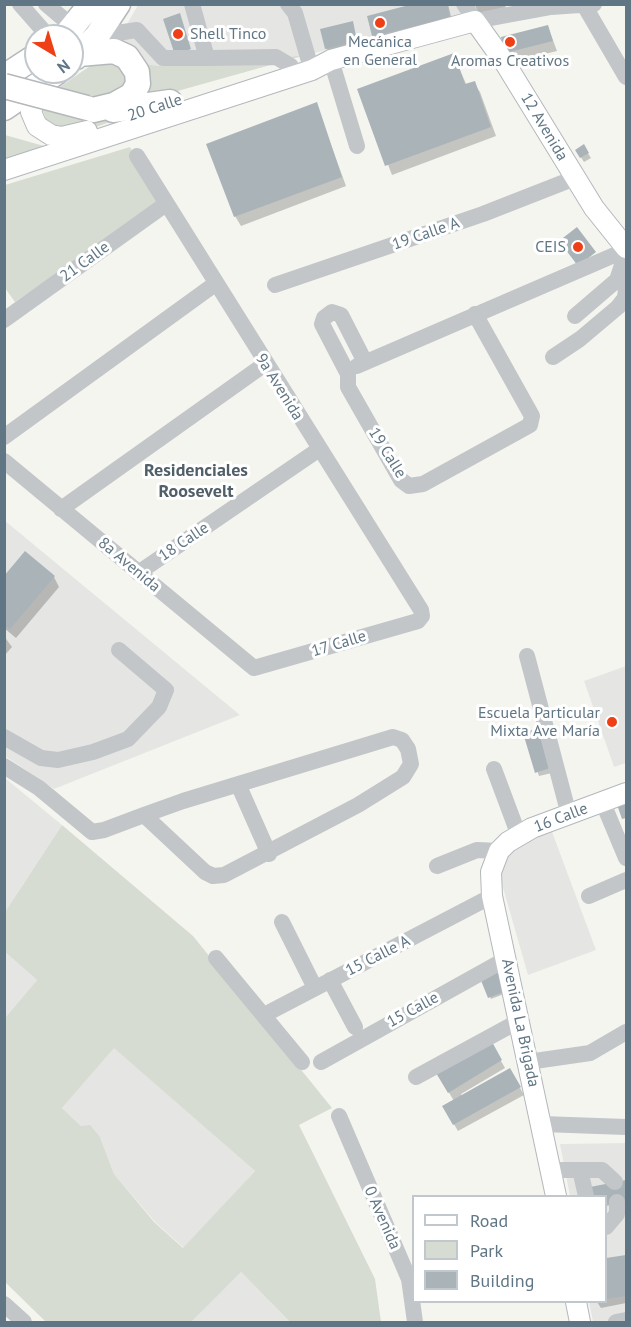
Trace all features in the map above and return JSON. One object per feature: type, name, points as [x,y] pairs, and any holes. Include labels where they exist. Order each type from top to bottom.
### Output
[{"type":"highway","points":[[82,24],[91,4]]},
{"type":"highway","points":[[84,40],[98,36],[118,4]]},
{"type":"highway","points":[[84,46],[114,51],[127,57],[137,72],[136,90],[127,99],[90,109]]},
{"type":"highway","points":[[4,62],[24,58]]},
{"type":"highway","points":[[4,77],[24,64]]},
{"type":"highway","points":[[4,108],[40,84]]},
{"type":"highway","points":[[4,86],[90,109],[129,109],[170,102]]},
{"type":"main road","name":"20 Calle","points":[[49,84],[31,112],[37,126],[51,135],[73,136],[170,102],[300,63],[331,60],[476,21]]},
{"type":"main road","name":"12 Avenida","points":[[476,21],[505,63],[594,207],[627,250]]},
{"type":"main road","name":"20 Calle","points":[[4,170],[312,70],[331,60]]},
{"type":"main road","name":"16 Calle","points":[[499,851],[519,836],[627,794]]},
{"type":"main road","name":"Avenida La Brigada","points":[[499,851],[491,872],[492,896],[556,1195]]},
{"type":"main road","points":[[576,1303],[580,1323]]},
{"type":"street","points":[[20,4],[38,24]]},
{"type":"street","points":[[46,4],[59,24]]},
{"type":"street","points":[[192,4],[207,58]]},
{"type":"street","points":[[98,36],[137,30],[164,58],[276,57],[300,63],[295,14],[288,4]]},
{"type":"street","name":"12 Avenida","points":[[464,4],[476,21]]},
{"type":"street","name":"20 Calle","points":[[476,21],[551,6],[594,4]]},
{"type":"street","points":[[584,5],[627,77]]},
{"type":"street","points":[[331,60],[357,146]]},
{"type":"street","name":"9a Avenida","points":[[137,156],[318,450],[421,610],[422,616]]},
{"type":"street","name":"19 Calle A","points":[[275,285],[483,214],[575,178]]},
{"type":"street","name":"21 Calle","points":[[4,320],[166,204]]},
{"type":"street","points":[[365,362],[341,315],[332,312],[324,318],[322,324],[348,374],[365,362],[627,250]]},
{"type":"street","points":[[575,316],[616,280],[627,250]]},
{"type":"street","points":[[4,437],[215,284]]},
{"type":"street","points":[[553,357],[580,339],[618,307],[625,297],[627,288]]},
{"type":"street","name":"19 Calle","points":[[348,374],[348,387],[401,480],[409,486],[423,484],[530,425],[532,416],[475,314]]},
{"type":"street","points":[[61,509],[265,364]]},
{"type":"street","name":"18 Calle","points":[[138,573],[318,450]]},
{"type":"street","name":"8a Avenida","points":[[4,461],[254,668]]},
{"type":"street","name":"17 Calle","points":[[254,668],[418,621],[422,616]]},
{"type":"street","points":[[4,737],[41,758],[58,760],[93,752],[128,739],[159,707],[166,690],[119,650]]},
{"type":"street","points":[[527,656],[569,815]]},
{"type":"street","points":[[4,766],[39,789],[93,832],[144,815],[238,784],[393,737],[402,740],[408,749],[411,764],[404,777],[268,854],[224,875],[213,876],[205,872],[144,815]]},
{"type":"street","points":[[494,769],[519,836]]},
{"type":"street","points":[[238,784],[268,854]]},
{"type":"street","points":[[603,802],[627,858]]},
{"type":"street","points":[[437,866],[477,850],[499,851]]},
{"type":"street","points":[[589,896],[627,880]]},
{"type":"street","name":"15 Calle A","points":[[264,1015],[492,896]]},
{"type":"street","points":[[282,922],[355,1028]]},
{"type":"street","points":[[216,957],[302,1062]]},
{"type":"street","name":"15 Calle","points":[[321,1062],[506,959]]},
{"type":"street","points":[[416,1077],[519,1021]]},
{"type":"street","points":[[528,1062],[590,1053],[627,1032]]},
{"type":"street","name":"0 Avenida","points":[[339,1116],[409,1279],[412,1301]]},
{"type":"street","points":[[542,1124],[627,1127]]},
{"type":"street","points":[[551,1170],[602,1170],[615,1182]]},
{"type":"street","points":[[580,1170],[586,1195]]},
{"type":"street","points":[[607,1226],[616,1214],[617,1202]]},
{"type":"street","name":"0 Avenida","points":[[412,1303],[415,1323]]},
{"type":"street","points":[[4,1304],[24,1323]]},
{"type":"street","points":[[616,1323],[627,1320]]},
{"type":"shaded area","points":[[138,5],[512,5],[306,55],[228,63],[160,66],[100,59],[126,26]]},
{"type":"shaded area","points":[[4,520],[240,715],[54,789],[5,756]]},
{"type":"shaded area","name":"Escuela Particular Mixta Ave María","points":[[626,666],[626,763],[614,767],[584,681]]},
{"type":"shaded area","points":[[5,778],[62,825],[5,912]]},
{"type":"shaded area","points":[[551,829],[596,950],[528,975],[498,870],[510,845]]},
{"type":"shaded area","points":[[5,952],[37,980],[5,1018]]},
{"type":"shaded area","points":[[114,1047],[255,1171],[184,1248],[155,1222],[114,1174],[100,1137],[81,1126],[62,1108]]},
{"type":"shaded area","points":[[626,1143],[626,1322],[593,1322],[589,1303],[607,1303],[607,1195],[570,1195],[560,1144]]},
{"type":"shaded area","points":[[241,1272],[290,1322],[191,1322],[212,1300]]},
{"type":"green space","points":[[306,55],[167,94],[92,100],[57,89],[64,84],[84,84],[84,70],[100,59],[160,66],[228,63]]},
{"type":"green space","points":[[45,102],[130,115],[93,128],[58,127],[46,119],[43,111]]},
{"type":"green space","points":[[5,135],[44,146],[5,159]]},
{"type":"green space","points":[[130,147],[158,204],[15,302],[5,288],[5,185]]},
{"type":"green space","points":[[62,825],[193,936],[332,1108],[299,1125],[375,1279],[381,1322],[290,1322],[241,1272],[191,1322],[46,1322],[5,1282],[5,1018],[37,980],[5,952],[5,912]],"holes":[[[114,1048],[255,1171],[183,1248],[154,1222],[114,1174],[100,1137],[90,1125],[81,1126],[62,1108]]]},
{"type":"building","points":[[413,4],[447,4],[450,18],[372,36],[367,16]]},
{"type":"building","name":"Shell Tinco","points":[[180,13],[191,49],[175,55],[163,19]]},
{"type":"building","points":[[353,21],[357,41],[325,49],[320,29]]},
{"type":"building","points":[[548,25],[553,41],[505,53],[501,37]]},
{"type":"building","points":[[454,53],[465,84],[475,81],[491,127],[385,166],[357,89]]},
{"type":"building","points":[[317,102],[342,177],[234,217],[206,144]]},
{"type":"building","points":[[584,144],[589,153],[580,158],[575,150]]},
{"type":"building","name":"CEIS","points":[[577,227],[596,252],[578,266],[559,241]]},
{"type":"building","points":[[25,551],[55,576],[10,629],[4,625],[4,576]]},
{"type":"building","points":[[538,728],[550,768],[535,773],[523,733]]},
{"type":"building","points":[[626,794],[626,818],[622,819],[615,799]]},
{"type":"building","points":[[497,971],[504,992],[488,998],[480,978]]},
{"type":"building","points":[[491,1040],[502,1060],[448,1093],[436,1073]]},
{"type":"building","points":[[510,1068],[521,1087],[453,1125],[442,1106]]},
{"type":"building","points":[[626,1180],[626,1200],[607,1204],[607,1195],[592,1195],[590,1187]]},
{"type":"building","points":[[626,1255],[626,1296],[607,1299],[607,1258]]},
{"type":"place","name":"Mecánica en General","points":[[380,23]]},
{"type":"place","name":"Shell Tinco","points":[[178,34]]},
{"type":"place","name":"Aromas Creativos","points":[[510,42]]},
{"type":"place","name":"CEIS","points":[[578,247]]},
{"type":"place","name":"Escuela Particular Mixta Ave María","points":[[612,722]]},
{"type":"district","name":"Residenciales Roosevelt","points":[[196,481]]}]
